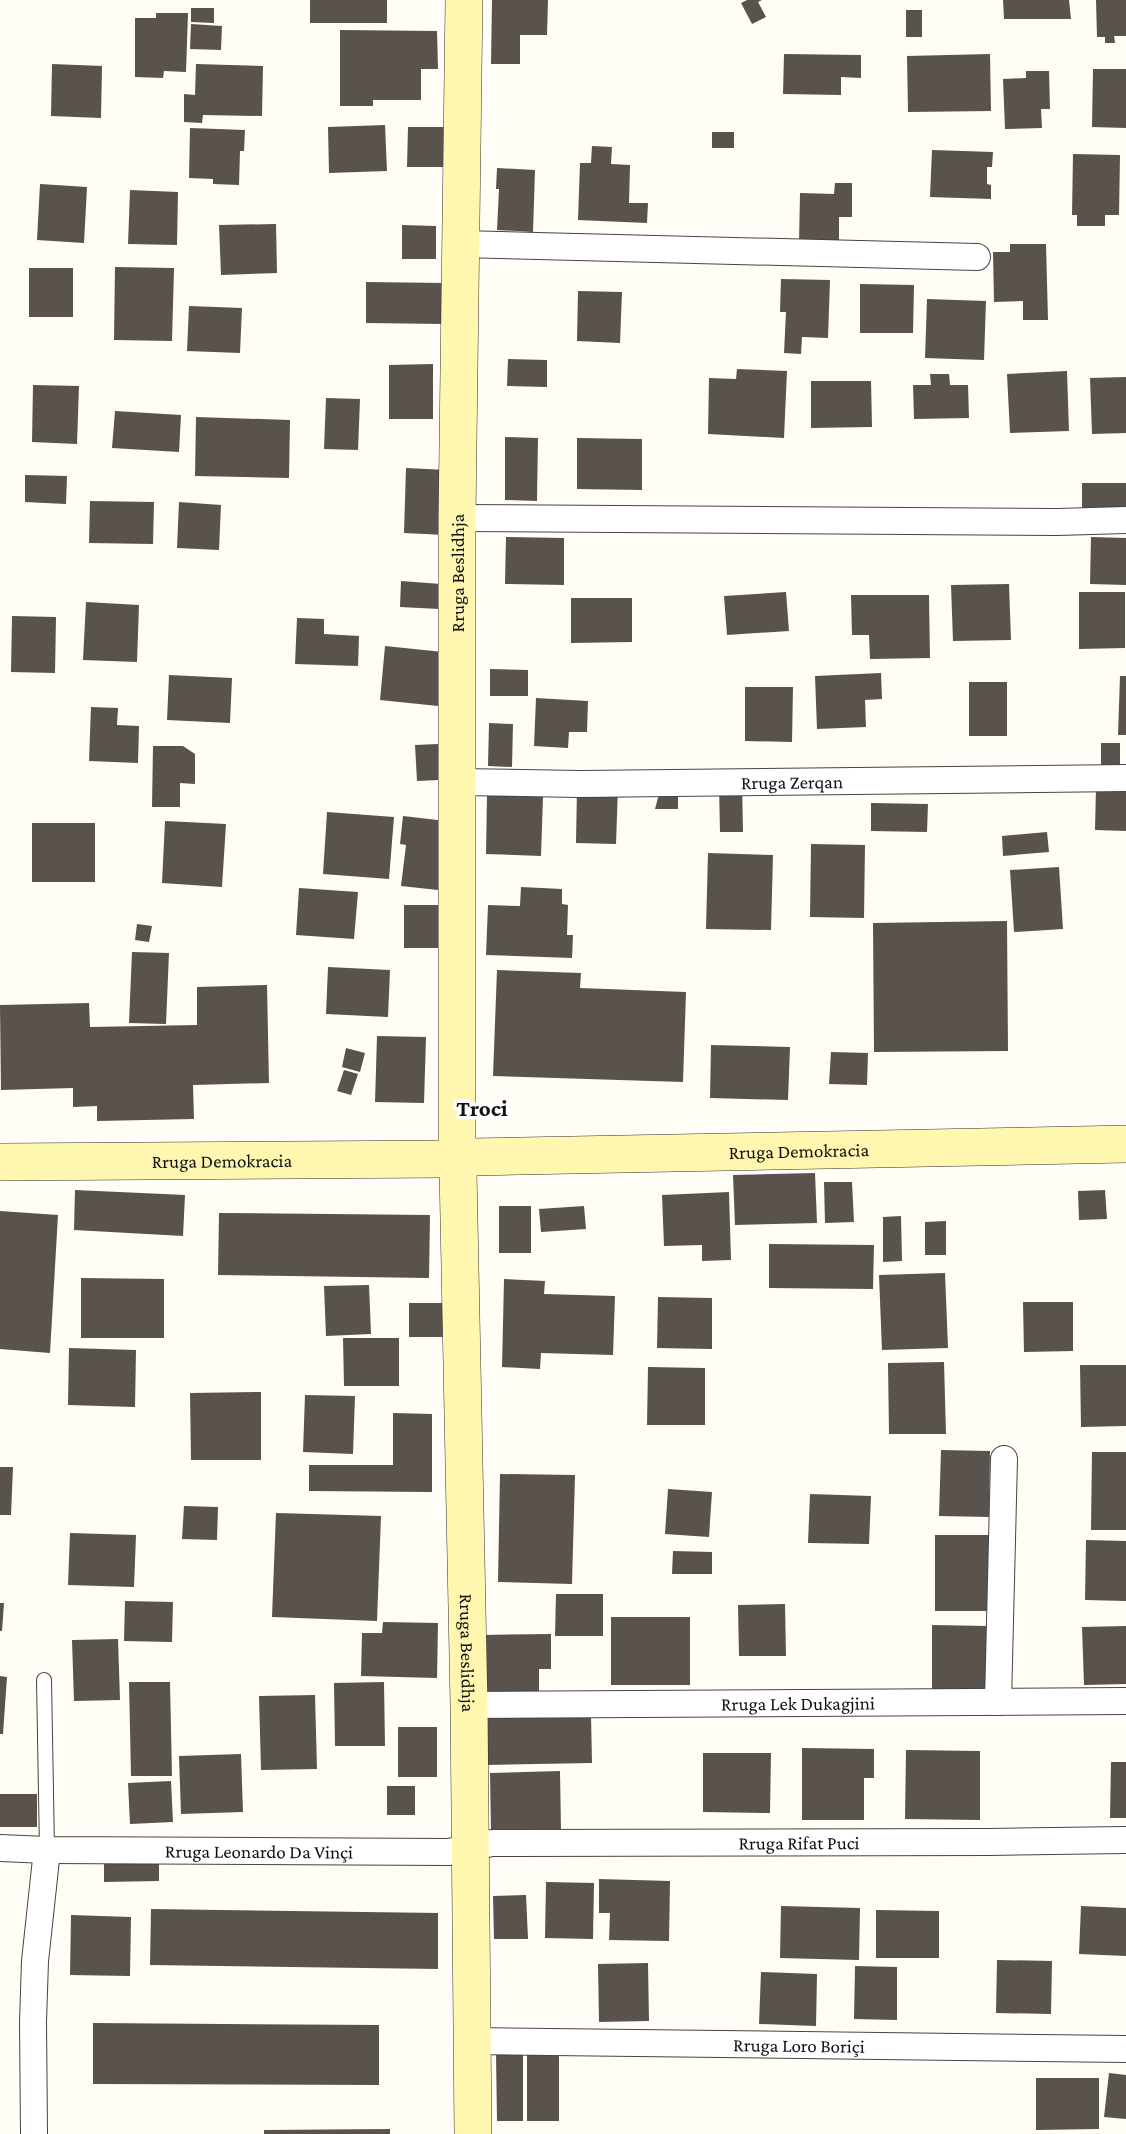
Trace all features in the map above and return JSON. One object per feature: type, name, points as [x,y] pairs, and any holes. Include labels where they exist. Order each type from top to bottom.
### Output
[{"type":"main road","name":"Rruga Beslidhja","points":[[464,0],[457,517],[458,1157],[469,1705],[473,2134]]},
{"type":"main road","name":"Rruga Demokracia","points":[[0,1162],[458,1157],[1126,1144]]},
{"type":"street","points":[[461,244],[977,257]]},
{"type":"street","points":[[457,517],[1057,522],[1126,520]]},
{"type":"street","name":"Rruga Zerqan","points":[[458,782],[579,784],[1126,778]]},
{"type":"street","points":[[998,1702],[1004,1459]]},
{"type":"street","name":"Rruga Lek Dukagjini","points":[[469,1705],[1126,1701]]},
{"type":"street","name":"Rruga Rifat Puci","points":[[471,1848],[492,1843],[1126,1840]]},
{"type":"street","name":"Rruga Leonardo Da Vinçi","points":[[0,1848],[449,1852],[471,1848]]},
{"type":"street","points":[[34,2134],[33,2022],[47,1850]]},
{"type":"street","name":"Rruga Loro Boriçi","points":[[472,2041],[1126,2049]]},
{"type":"lane","points":[[44,1680],[47,1850]]},
{"type":"building","points":[[310,0],[387,0],[387,23],[310,23]]},
{"type":"building","points":[[492,0],[548,0],[547,35],[520,35],[520,64],[491,64]]},
{"type":"building","points":[[747,0],[762,0],[758,2],[766,17],[752,24],[741,3]]},
{"type":"building","points":[[1003,0],[1069,0],[1071,19],[1004,19]]},
{"type":"building","points":[[1096,0],[1126,0],[1126,36],[1114,36],[1115,43],[1105,43],[1105,37],[1097,37]]},
{"type":"building","points":[[191,8],[214,8],[214,23],[191,22]]},
{"type":"building","points":[[906,10],[922,10],[922,37],[906,37]]},
{"type":"building","points":[[156,13],[188,13],[186,72],[164,71],[163,78],[135,77],[135,18],[156,18]]},
{"type":"building","points":[[191,24],[222,26],[221,50],[190,49]]},
{"type":"building","points":[[340,30],[437,31],[438,69],[421,69],[421,100],[373,100],[373,106],[340,106]]},
{"type":"building","points":[[784,54],[861,55],[861,78],[841,77],[841,95],[783,94]]},
{"type":"building","points":[[990,54],[991,111],[908,112],[907,56]]},
{"type":"building","points":[[52,64],[102,66],[101,118],[51,116]]},
{"type":"building","points":[[196,64],[263,66],[262,116],[203,115],[202,123],[184,122],[184,94],[195,95]]},
{"type":"building","points":[[1093,69],[1126,69],[1126,128],[1092,127]]},
{"type":"building","points":[[1026,71],[1049,71],[1050,109],[1041,109],[1042,128],[1005,129],[1003,79],[1026,78]]},
{"type":"building","points":[[385,125],[387,171],[329,173],[328,127]]},
{"type":"building","points":[[408,127],[446,127],[445,167],[407,167]]},
{"type":"building","points":[[190,128],[245,130],[244,151],[240,151],[239,185],[213,184],[213,179],[189,178]]},
{"type":"building","points":[[712,132],[734,132],[734,148],[712,148]]},
{"type":"building","points":[[592,146],[612,147],[611,164],[630,165],[629,203],[648,203],[647,223],[578,220],[580,163],[591,163]]},
{"type":"building","points":[[932,150],[993,152],[992,167],[987,167],[987,184],[991,185],[991,199],[930,197]]},
{"type":"building","points":[[1073,154],[1120,155],[1119,215],[1105,215],[1105,226],[1077,226],[1077,215],[1072,215]]},
{"type":"building","points":[[497,168],[535,170],[533,232],[497,230]]},
{"type":"building","points":[[835,183],[852,183],[852,217],[839,217],[839,244],[799,243],[800,193],[834,194]]},
{"type":"building","points":[[40,184],[87,187],[84,243],[37,240]]},
{"type":"building","points":[[130,190],[178,192],[177,245],[128,244]]},
{"type":"building","points":[[276,224],[277,273],[221,275],[219,225]]},
{"type":"building","points":[[402,225],[436,226],[436,259],[402,259]]},
{"type":"building","points":[[1010,244],[1046,244],[1048,320],[1023,320],[1023,301],[994,302],[993,252],[1010,252]]},
{"type":"building","points":[[115,267],[174,268],[172,341],[114,340]]},
{"type":"building","points":[[29,268],[73,268],[73,317],[29,317]]},
{"type":"building","points":[[781,279],[830,280],[828,338],[802,337],[801,354],[784,353],[786,312],[780,312]]},
{"type":"building","points":[[366,282],[445,283],[443,324],[366,323]]},
{"type":"building","points":[[860,284],[914,285],[913,333],[860,333]]},
{"type":"building","points":[[578,291],[622,292],[620,343],[577,341]]},
{"type":"building","points":[[927,299],[986,301],[984,360],[925,358]]},
{"type":"building","points":[[189,306],[242,308],[240,353],[187,351]]},
{"type":"building","points":[[508,359],[547,360],[547,387],[507,386]]},
{"type":"building","points":[[433,364],[433,419],[389,419],[389,365]]},
{"type":"building","points":[[737,369],[787,371],[784,438],[708,434],[709,378],[736,379]]},
{"type":"building","points":[[1067,371],[1069,431],[1010,433],[1007,374]]},
{"type":"building","points":[[930,374],[949,374],[950,385],[968,385],[969,418],[914,419],[913,385],[931,385]]},
{"type":"building","points":[[1126,377],[1126,433],[1092,434],[1090,378]]},
{"type":"building","points":[[811,381],[871,381],[872,427],[811,428]]},
{"type":"building","points":[[33,385],[79,386],[77,444],[32,442]]},
{"type":"building","points":[[326,398],[360,399],[358,450],[324,449]]},
{"type":"building","points":[[115,411],[181,415],[179,452],[112,448]]},
{"type":"building","points":[[196,417],[290,420],[289,478],[195,476]]},
{"type":"building","points":[[505,437],[538,438],[537,501],[505,500]]},
{"type":"building","points":[[577,438],[642,439],[642,490],[577,489]]},
{"type":"building","points":[[406,468],[447,470],[445,535],[404,533]]},
{"type":"building","points":[[25,475],[67,476],[66,504],[25,502]]},
{"type":"building","points":[[1082,483],[1126,483],[1126,507],[1082,508]]},
{"type":"building","points":[[90,501],[154,502],[153,544],[89,543]]},
{"type":"building","points":[[179,502],[221,505],[219,550],[177,548]]},
{"type":"building","points":[[506,537],[564,538],[564,585],[505,584]]},
{"type":"building","points":[[1091,537],[1126,538],[1126,585],[1090,584]]},
{"type":"building","points":[[401,581],[441,584],[439,609],[400,607]]},
{"type":"building","points":[[1009,584],[1011,640],[953,641],[951,585]]},
{"type":"building","points":[[786,592],[789,631],[727,635],[724,596]]},
{"type":"building","points":[[1079,592],[1125,592],[1125,648],[1079,649]]},
{"type":"building","points":[[851,595],[929,595],[930,658],[870,659],[869,635],[852,635]]},
{"type":"building","points":[[571,598],[632,598],[632,642],[571,643]]},
{"type":"building","points":[[86,602],[139,605],[137,662],[83,660]]},
{"type":"building","points":[[12,616],[56,617],[55,673],[11,672]]},
{"type":"building","points":[[297,618],[324,619],[324,634],[359,636],[358,666],[295,664]]},
{"type":"building","points":[[385,646],[443,652],[438,706],[380,700]]},
{"type":"building","points":[[490,669],[528,670],[528,696],[490,696]]},
{"type":"building","points":[[881,673],[882,699],[865,700],[866,727],[817,729],[815,676]]},
{"type":"building","points":[[169,675],[232,678],[230,723],[167,720]]},
{"type":"building","points":[[1120,676],[1126,676],[1126,735],[1118,735]]},
{"type":"building","points":[[969,682],[1007,682],[1007,736],[969,736]]},
{"type":"building","points":[[745,687],[793,687],[792,742],[745,741]]},
{"type":"building","points":[[536,698],[588,701],[587,732],[569,732],[568,748],[534,746]]},
{"type":"building","points":[[91,707],[118,708],[117,725],[139,726],[138,763],[89,761]]},
{"type":"building","points":[[489,723],[513,724],[512,767],[488,766]]},
{"type":"building","points":[[1101,743],[1120,743],[1120,766],[1101,767]]},
{"type":"building","points":[[438,744],[439,780],[417,781],[415,745]]},
{"type":"building","points":[[153,746],[183,746],[195,754],[195,784],[180,783],[180,807],[152,807]]},
{"type":"building","points":[[719,785],[742,785],[743,832],[720,832]]},
{"type":"building","points":[[577,787],[618,787],[616,844],[576,843]]},
{"type":"building","points":[[1096,787],[1126,788],[1126,831],[1095,830]]},
{"type":"building","points":[[487,794],[543,796],[541,856],[486,854]]},
{"type":"building","points":[[659,794],[678,794],[678,809],[655,809]]},
{"type":"building","points":[[871,803],[928,804],[927,832],[871,831]]},
{"type":"building","points":[[327,812],[394,817],[389,879],[323,874]]},
{"type":"building","points":[[403,816],[446,821],[438,890],[401,886],[406,845],[400,844]]},
{"type":"building","points":[[165,821],[226,824],[222,887],[162,883]]},
{"type":"building","points":[[32,823],[95,823],[95,882],[32,882]]},
{"type":"building","points":[[1047,832],[1049,852],[1003,856],[1002,836]]},
{"type":"building","points":[[811,844],[865,845],[864,918],[810,917]]},
{"type":"building","points":[[708,853],[773,855],[771,930],[706,929]]},
{"type":"building","points":[[1059,867],[1063,929],[1014,932],[1010,870]]},
{"type":"building","points":[[521,887],[562,889],[562,904],[568,905],[567,935],[573,935],[572,958],[486,955],[488,905],[520,906]]},
{"type":"building","points":[[299,888],[358,892],[354,939],[296,935]]},
{"type":"building","points":[[404,905],[441,905],[441,948],[404,948]]},
{"type":"building","points":[[1007,921],[1008,1051],[874,1052],[873,923]]},
{"type":"building","points":[[137,924],[152,926],[149,942],[135,940]]},
{"type":"building","points":[[132,952],[169,953],[166,1024],[129,1023]]},
{"type":"building","points":[[328,967],[390,970],[388,1017],[326,1014]]},
{"type":"building","points":[[497,970],[581,973],[580,988],[686,992],[683,1082],[493,1076]]},
{"type":"building","points":[[267,985],[269,1083],[193,1085],[194,1119],[97,1121],[97,1106],[73,1107],[73,1088],[1,1090],[0,1005],[89,1003],[90,1027],[197,1025],[197,987]]},
{"type":"building","points":[[377,1036],[426,1037],[424,1103],[375,1102]]},
{"type":"building","points":[[711,1045],[790,1047],[788,1100],[710,1098]]},
{"type":"building","points":[[346,1048],[365,1053],[360,1072],[342,1067]]},
{"type":"building","points":[[831,1052],[868,1053],[867,1085],[829,1084]]},
{"type":"building","points":[[344,1070],[358,1074],[351,1095],[337,1091]]},
{"type":"building","points":[[815,1173],[817,1223],[735,1225],[733,1175]]},
{"type":"building","points":[[824,1182],[852,1182],[854,1222],[825,1223]]},
{"type":"building","points":[[75,1190],[185,1195],[183,1236],[74,1230]]},
{"type":"building","points":[[1105,1190],[1107,1219],[1079,1220],[1078,1191]]},
{"type":"building","points":[[729,1192],[731,1260],[702,1261],[702,1245],[664,1246],[662,1195]]},
{"type":"building","points":[[499,1206],[531,1206],[531,1253],[499,1253]]},
{"type":"building","points":[[584,1206],[586,1229],[541,1232],[539,1209]]},
{"type":"building","points":[[0,1211],[58,1215],[50,1353],[0,1349]]},
{"type":"building","points":[[219,1213],[430,1215],[429,1278],[218,1275]]},
{"type":"building","points":[[901,1216],[902,1261],[883,1262],[883,1217]]},
{"type":"building","points":[[946,1221],[946,1255],[925,1255],[925,1222]]},
{"type":"building","points":[[769,1244],[874,1245],[873,1289],[769,1288]]},
{"type":"building","points":[[945,1273],[948,1348],[882,1350],[879,1275]]},
{"type":"building","points":[[81,1278],[164,1279],[164,1338],[81,1338]]},
{"type":"building","points":[[504,1279],[545,1281],[544,1294],[615,1296],[613,1355],[541,1353],[540,1369],[502,1367]]},
{"type":"building","points":[[369,1285],[371,1334],[326,1336],[324,1286]]},
{"type":"building","points":[[658,1297],[712,1298],[712,1349],[657,1348]]},
{"type":"building","points":[[1023,1302],[1073,1302],[1073,1351],[1024,1352]]},
{"type":"building","points":[[409,1303],[445,1303],[446,1337],[409,1337]]},
{"type":"building","points":[[343,1338],[399,1338],[399,1386],[344,1386]]},
{"type":"building","points":[[69,1348],[136,1350],[135,1407],[68,1405]]},
{"type":"building","points":[[944,1362],[946,1434],[889,1434],[888,1363]]},
{"type":"building","points":[[1080,1365],[1126,1365],[1126,1426],[1081,1427]]},
{"type":"building","points":[[648,1367],[705,1368],[705,1425],[647,1425]]},
{"type":"building","points":[[261,1392],[261,1460],[191,1460],[190,1393]]},
{"type":"building","points":[[305,1395],[355,1396],[353,1454],[303,1452]]},
{"type":"building","points":[[393,1413],[432,1414],[432,1492],[309,1491],[309,1465],[393,1465]]},
{"type":"building","points":[[941,1450],[990,1451],[989,1517],[939,1516]]},
{"type":"building","points":[[1092,1452],[1126,1452],[1126,1530],[1091,1530]]},
{"type":"building","points":[[0,1467],[13,1467],[11,1515],[0,1515]]},
{"type":"building","points":[[500,1474],[575,1475],[572,1584],[498,1582]]},
{"type":"building","points":[[668,1489],[712,1492],[709,1537],[665,1534]]},
{"type":"building","points":[[810,1494],[871,1496],[869,1544],[808,1543]]},
{"type":"building","points":[[184,1506],[218,1507],[217,1540],[182,1539]]},
{"type":"building","points":[[276,1513],[381,1516],[377,1621],[272,1617]]},
{"type":"building","points":[[70,1533],[136,1535],[134,1587],[68,1585]]},
{"type":"building","points":[[935,1535],[995,1535],[995,1611],[935,1611]]},
{"type":"building","points":[[1086,1540],[1126,1541],[1126,1601],[1085,1600]]},
{"type":"building","points":[[673,1551],[712,1552],[712,1574],[672,1574]]},
{"type":"building","points":[[556,1594],[603,1594],[603,1636],[555,1636]]},
{"type":"building","points":[[125,1601],[173,1602],[172,1642],[124,1641]]},
{"type":"building","points":[[0,1603],[4,1603],[2,1631],[0,1631]]},
{"type":"building","points":[[785,1604],[786,1656],[739,1656],[738,1605]]},
{"type":"building","points":[[611,1617],[690,1617],[690,1685],[611,1685]]},
{"type":"building","points":[[383,1622],[438,1623],[437,1678],[361,1676],[362,1633],[382,1633]]},
{"type":"building","points":[[932,1625],[989,1626],[989,1689],[932,1689]]},
{"type":"building","points":[[1126,1626],[1126,1684],[1084,1685],[1082,1627]]},
{"type":"building","points":[[551,1634],[551,1669],[539,1669],[539,1696],[483,1697],[481,1635]]},
{"type":"building","points":[[118,1639],[120,1700],[74,1701],[72,1640]]},
{"type":"building","points":[[0,1676],[7,1677],[3,1734],[0,1734]]},
{"type":"building","points":[[129,1682],[170,1682],[172,1776],[131,1776]]},
{"type":"building","points":[[384,1682],[385,1746],[335,1746],[334,1683]]},
{"type":"building","points":[[315,1695],[317,1769],[261,1770],[259,1696]]},
{"type":"building","points":[[591,1715],[592,1763],[485,1765],[484,1717]]},
{"type":"building","points":[[398,1727],[437,1727],[437,1777],[398,1777]]},
{"type":"building","points":[[802,1748],[874,1749],[874,1778],[864,1778],[864,1820],[802,1820]]},
{"type":"building","points":[[906,1750],[980,1751],[980,1820],[905,1819]]},
{"type":"building","points":[[703,1753],[771,1753],[770,1813],[703,1812]]},
{"type":"building","points":[[241,1754],[243,1812],[181,1814],[179,1756]]},
{"type":"building","points":[[1111,1762],[1126,1762],[1126,1818],[1110,1818]]},
{"type":"building","points":[[560,1771],[561,1829],[491,1831],[490,1773]]},
{"type":"building","points":[[171,1781],[173,1822],[130,1824],[128,1783]]},
{"type":"building","points":[[387,1786],[415,1786],[415,1815],[387,1815]]},
{"type":"building","points":[[0,1794],[37,1794],[37,1827],[0,1827]]},
{"type":"building","points":[[104,1859],[159,1859],[159,1881],[104,1882]]},
{"type":"building","points":[[599,1879],[670,1881],[669,1941],[609,1940],[610,1913],[599,1913]]},
{"type":"building","points":[[546,1882],[594,1883],[593,1939],[545,1938]]},
{"type":"building","points":[[526,1895],[528,1939],[494,1939],[493,1896]]},
{"type":"building","points":[[781,1906],[860,1908],[859,1960],[780,1958]]},
{"type":"building","points":[[1081,1906],[1126,1908],[1126,1956],[1079,1954]]},
{"type":"building","points":[[151,1909],[438,1913],[438,1969],[150,1965]]},
{"type":"building","points":[[876,1910],[939,1911],[939,1958],[876,1958]]},
{"type":"building","points":[[71,1915],[131,1917],[130,1976],[70,1975]]},
{"type":"building","points":[[997,1960],[1052,1961],[1051,2014],[996,2013]]},
{"type":"building","points":[[648,1963],[649,2021],[599,2022],[598,1964]]},
{"type":"building","points":[[855,1966],[897,1967],[897,2020],[854,2019]]},
{"type":"building","points":[[761,1972],[817,1974],[816,2026],[759,2024]]},
{"type":"building","points":[[93,2023],[379,2025],[379,2085],[93,2084]]},
{"type":"building","points":[[523,2053],[523,2121],[497,2121],[496,2054]]},
{"type":"building","points":[[527,2054],[559,2055],[559,2121],[527,2121]]},
{"type":"building","points":[[1109,2073],[1126,2075],[1126,2119],[1104,2117]]},
{"type":"building","points":[[1036,2078],[1099,2078],[1099,2129],[1036,2130]]},
{"type":"building","points":[[390,2129],[390,2134],[264,2134],[264,2130]]},
{"type":"district","name":"Troci","points":[[482,1108]]}]
